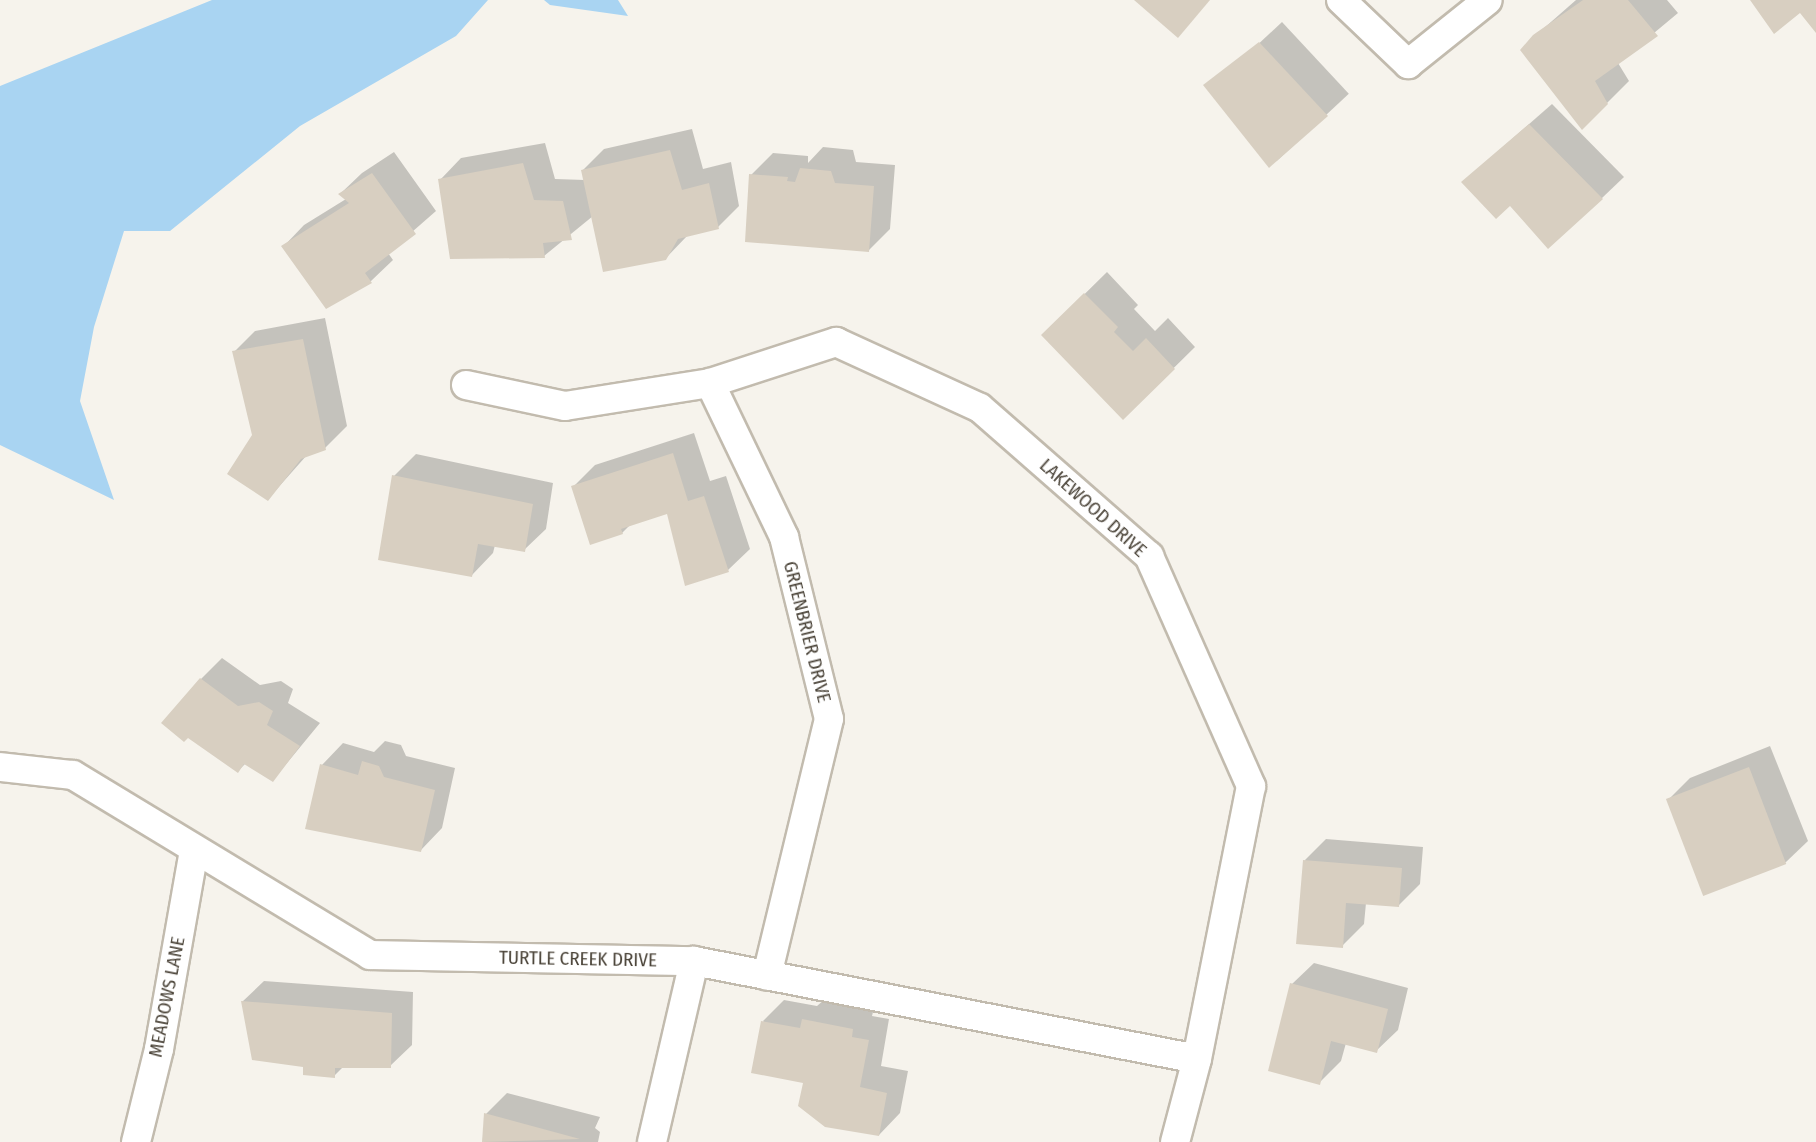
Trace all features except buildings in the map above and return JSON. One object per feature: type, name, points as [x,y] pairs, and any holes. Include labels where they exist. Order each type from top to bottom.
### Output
[{"type":"street","points":[[1341,0],[1408,64],[1488,0]]},
{"type":"street","name":"LAKEWOOD DRIVE","points":[[466,385],[565,406],[710,383],[836,342],[980,408],[1149,556],[1251,786],[1197,1059],[1175,1142]]},
{"type":"street","name":"GREENBRIER DRIVE","points":[[710,383],[784,537],[829,719],[767,976]]},
{"type":"street","name":"TURTLE CREEK DRIVE","points":[[0,767],[73,775],[194,851],[370,955],[694,961],[1197,1059]]},
{"type":"street","name":"MEADOWS LANE","points":[[136,1142],[159,1049],[194,851]]},
{"type":"street","points":[[652,1142],[694,961]]},
{"type":"water","points":[[212,0],[488,0],[456,36],[300,126],[170,231],[124,231],[94,327],[80,401],[114,500],[0,445],[0,86]]},
{"type":"water","points":[[544,0],[618,0],[628,16],[550,5]]}]
